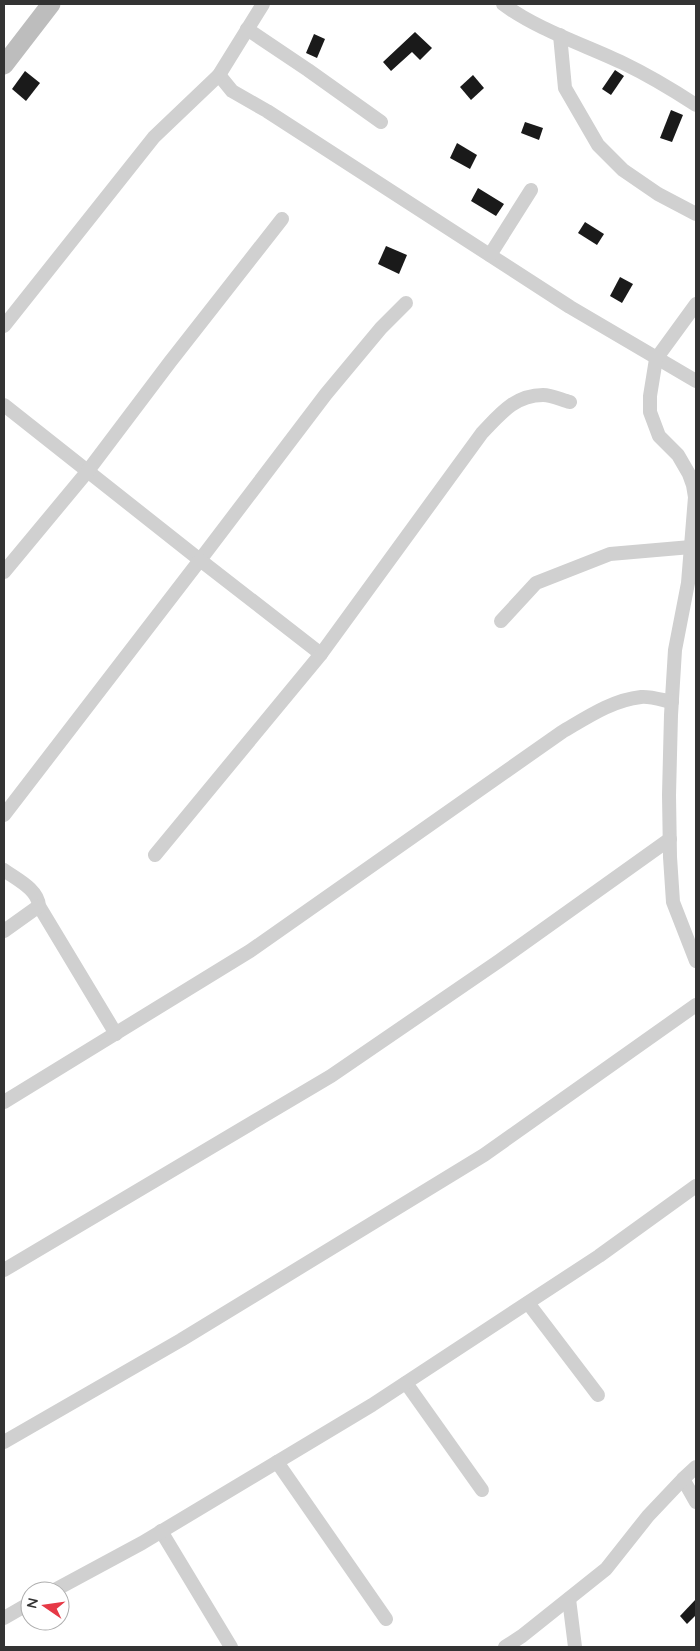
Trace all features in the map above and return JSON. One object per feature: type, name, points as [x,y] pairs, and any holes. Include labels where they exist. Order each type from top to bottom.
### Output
[{"type":"main road","points":[[4,65],[51,4]]},
{"type":"street","points":[[4,326],[154,137],[219,75],[263,4]]},
{"type":"street","points":[[503,4],[560,35],[625,64],[696,105]]},
{"type":"street","points":[[247,29],[381,122]]},
{"type":"street","points":[[560,35],[565,88],[598,145],[623,170],[658,194],[696,214]]},
{"type":"street","points":[[219,75],[232,91],[268,111],[570,307],[696,381]]},
{"type":"street","points":[[490,255],[531,190]]},
{"type":"street","points":[[4,572],[87,472],[282,219]]},
{"type":"street","points":[[4,815],[326,394],[380,328],[406,303]]},
{"type":"street","points":[[696,304],[656,359],[650,396],[650,412],[660,436],[678,455],[695,485],[696,497],[691,547],[692,583],[676,650],[672,702],[670,839],[673,902],[696,961]]},
{"type":"street","points":[[154,855],[321,654],[482,434],[502,410],[523,398],[545,395],[570,402]]},
{"type":"street","points":[[4,405],[321,654]]},
{"type":"street","points":[[501,621],[536,583],[610,554],[691,547]]},
{"type":"street","points":[[4,1102],[250,951],[562,732],[592,714],[620,702],[642,696],[672,702]]},
{"type":"street","points":[[4,1270],[331,1076],[499,961],[670,839]]},
{"type":"street","points":[[4,870],[35,893],[39,906],[116,1034]]},
{"type":"street","points":[[4,931],[39,906]]},
{"type":"street","points":[[4,1442],[181,1340],[484,1155],[696,1005]]},
{"type":"street","points":[[70,1582],[161,1531],[372,1405],[599,1256],[696,1186]]},
{"type":"street","points":[[528,1303],[598,1395]]},
{"type":"street","points":[[406,1383],[482,1490]]},
{"type":"street","points":[[277,1462],[386,1619]]},
{"type":"street","points":[[505,1647],[522,1636],[606,1569],[648,1516],[696,1467]]},
{"type":"street","points":[[683,1479],[696,1502]]},
{"type":"street","points":[[161,1531],[231,1647]]},
{"type":"street","points":[[569,1599],[575,1647]]},
{"type":"street","points":[[4,1618],[20,1609]]},
{"type":"building","points":[[415,32],[432,48],[420,60],[412,52],[391,71],[383,62]]},
{"type":"building","points":[[314,34],[325,39],[317,58],[306,53]]},
{"type":"building","points":[[615,70],[624,76],[611,95],[602,89]]},
{"type":"building","points":[[25,71],[40,83],[26,101],[12,89]]},
{"type":"building","points":[[473,75],[484,88],[471,100],[460,87]]},
{"type":"building","points":[[671,110],[683,115],[672,142],[660,138]]},
{"type":"building","points":[[525,122],[543,128],[539,140],[521,133]]},
{"type":"building","points":[[457,143],[477,155],[470,169],[450,158]]},
{"type":"building","points":[[478,188],[504,204],[496,216],[471,201]]},
{"type":"building","points":[[585,222],[604,234],[597,245],[578,233]]},
{"type":"building","points":[[386,246],[407,255],[399,274],[378,264]]},
{"type":"building","points":[[620,277],[633,284],[622,303],[610,296]]},
{"type":"building","points":[[696,1599],[696,1615],[687,1624],[680,1616]]}]
